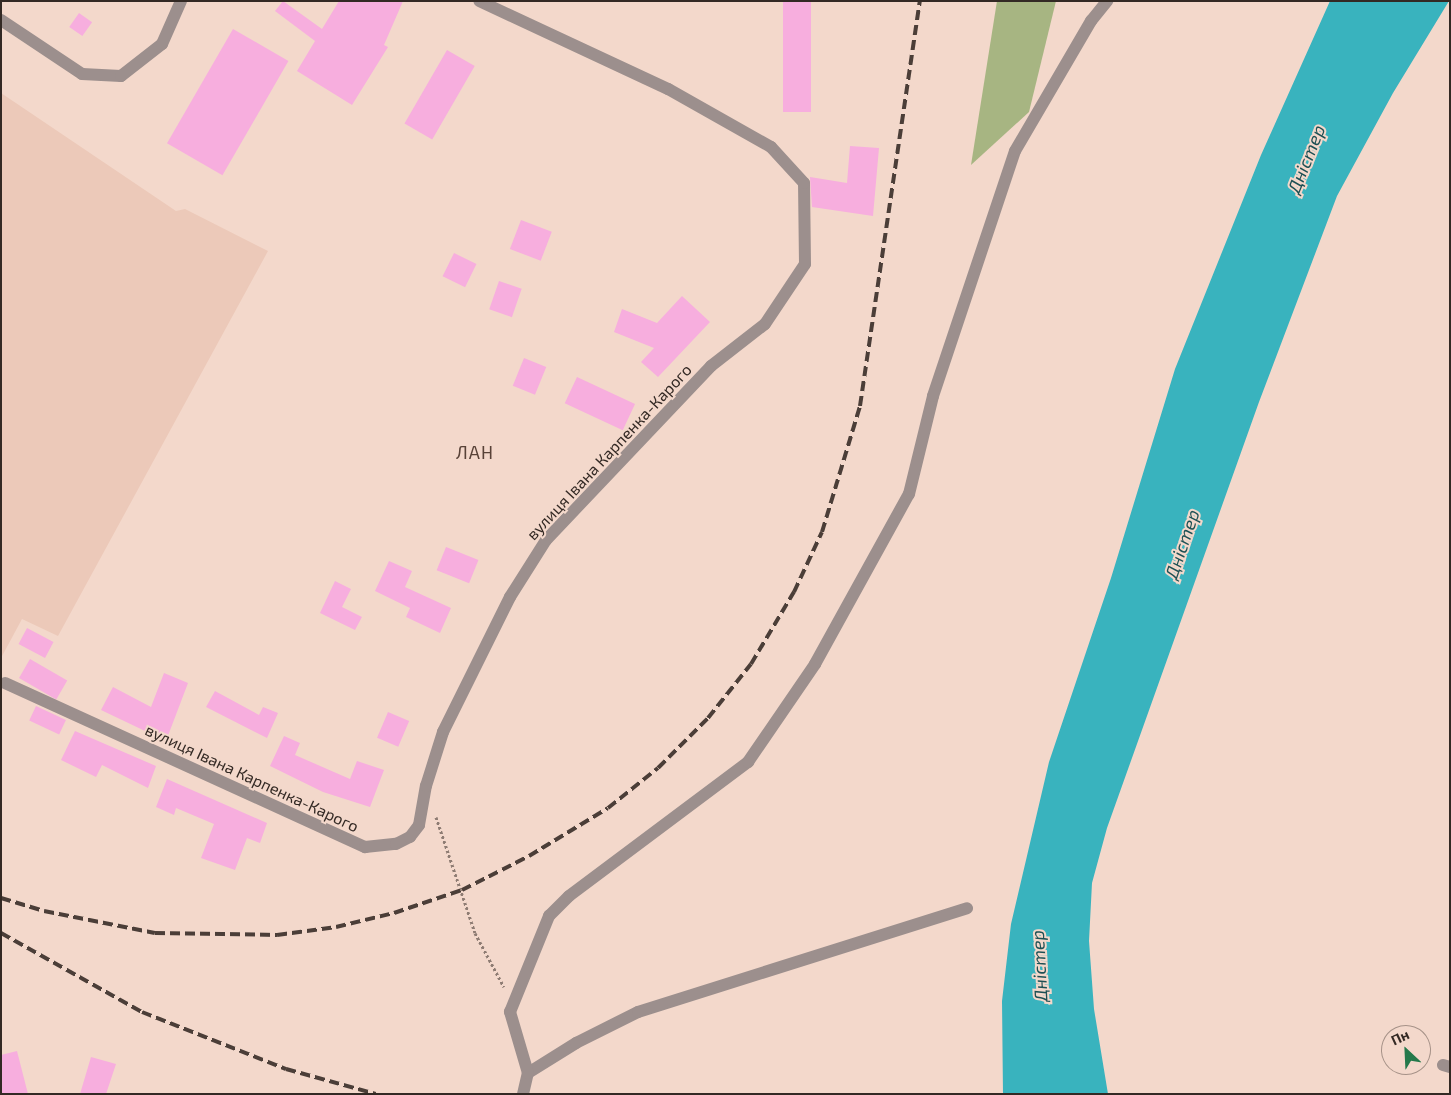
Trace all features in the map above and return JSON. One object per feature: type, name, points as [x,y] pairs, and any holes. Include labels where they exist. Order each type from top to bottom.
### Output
[{"type":"street","points":[[1,20],[82,74],[121,76],[162,44],[180,1]]},
{"type":"street","name":"вулиця Івана Карпенка-Карого","points":[[5,683],[365,847],[396,844],[410,837],[419,825],[426,786],[443,732],[510,597],[546,540],[711,366],[765,324],[805,264],[804,183],[771,147],[668,89],[479,1]]},
{"type":"street","points":[[522,1094],[528,1073],[510,1012],[549,916],[569,896],[748,762],[815,664],[909,494],[933,396],[1015,151],[1091,22],[1107,1]]},
{"type":"street","points":[[528,1073],[576,1043],[638,1012],[967,908]]},
{"type":"path","points":[[434,811],[475,933],[503,983],[510,1012]]},
{"type":"shaded area","points":[[1,93],[176,211],[185,209],[268,251],[58,636],[22,619],[1,658]]},
{"type":"green space","points":[[997,1],[1056,1],[1029,112],[971,165]]},
{"type":"water","name":"Дністер","points":[[1330,1],[1449,1],[1393,93],[1337,196],[1259,402],[1107,828],[1092,883],[1089,941],[1094,1009],[1108,1094],[1003,1094],[1002,1001],[1011,924],[1049,762],[1111,578],[1175,369],[1261,155]]},
{"type":"building","points":[[283,1],[322,29],[339,1],[403,1],[384,45],[388,47],[352,105],[297,71],[315,41],[275,11]]},
{"type":"building","points":[[783,1],[811,1],[811,112],[783,112]]},
{"type":"building","points":[[79,13],[92,22],[82,36],[69,27]]},
{"type":"building","points":[[233,29],[288,61],[222,175],[167,143]]},
{"type":"building","points":[[447,50],[475,66],[432,140],[404,124]]},
{"type":"building","points":[[850,146],[879,148],[873,216],[812,207],[810,177],[847,183]]},
{"type":"building","points":[[521,220],[552,232],[541,261],[510,249]]},
{"type":"building","points":[[454,253],[476,264],[465,287],[443,276]]},
{"type":"building","points":[[499,281],[522,289],[512,317],[489,309]]},
{"type":"building","points":[[682,296],[710,322],[658,377],[641,362],[654,348],[614,332],[622,309],[657,323]]},
{"type":"building","points":[[524,358],[546,367],[535,395],[513,386]]},
{"type":"building","points":[[577,377],[635,404],[623,430],[565,403]]},
{"type":"building","points":[[446,547],[478,560],[469,583],[437,570]]},
{"type":"building","points":[[389,561],[412,571],[405,587],[451,608],[440,633],[406,617],[410,608],[375,591]]},
{"type":"building","points":[[335,581],[351,589],[342,607],[362,617],[355,630],[320,613]]},
{"type":"building","points":[[27,628],[53,642],[45,658],[19,644]]},
{"type":"building","points":[[30,659],[67,680],[56,700],[19,678]]},
{"type":"building","points":[[164,673],[188,683],[166,741],[101,710],[113,687],[151,707]]},
{"type":"building","points":[[215,691],[259,715],[263,707],[278,713],[267,738],[206,707]]},
{"type":"building","points":[[36,706],[66,720],[59,734],[29,721]]},
{"type":"building","points":[[388,712],[409,721],[398,747],[377,738]]},
{"type":"building","points":[[75,731],[156,766],[148,788],[102,765],[96,777],[61,760]]},
{"type":"building","points":[[284,736],[300,743],[295,755],[350,779],[357,761],[384,770],[370,807],[323,792],[270,766]]},
{"type":"building","points":[[167,779],[267,823],[260,843],[247,838],[235,870],[201,858],[214,824],[176,808],[174,815],[156,807]]},
{"type":"building","points":[[17,1051],[28,1094],[1,1094],[1,1055]]},
{"type":"building","points":[[91,1057],[116,1064],[106,1094],[80,1094]]},
{"type":"railway","points":[[1,898],[44,911],[155,933],[277,935],[336,927],[394,913],[462,890],[529,856],[608,808],[658,768],[708,718],[751,664],[794,592],[822,532],[860,406],[920,1]]},
{"type":"railway","points":[[1,933],[142,1012],[286,1069],[376,1094]]},
{"type":"district","name":"ЛАН","points":[[475,452]]}]
